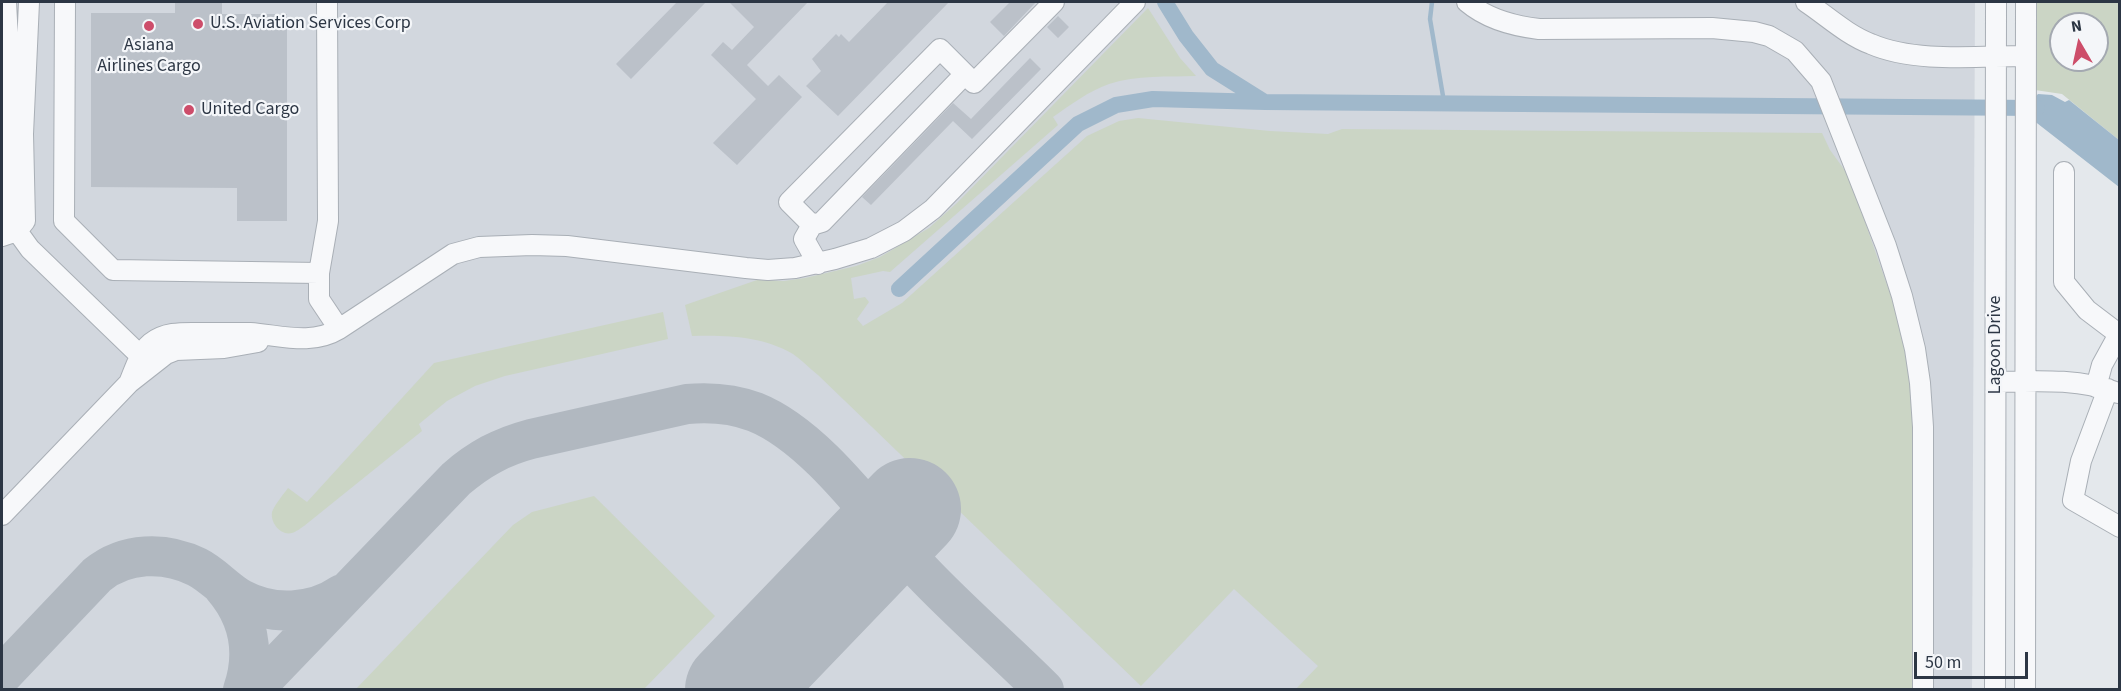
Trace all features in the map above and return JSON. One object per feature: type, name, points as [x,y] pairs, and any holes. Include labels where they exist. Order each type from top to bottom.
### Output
[{"type":"street","points":[[6,2],[13,176],[9,234],[30,249],[146,361]]},
{"type":"street","points":[[12,134],[29,2]]},
{"type":"street","points":[[64,2],[64,221],[113,270],[319,273]]},
{"type":"street","points":[[327,2],[328,221],[319,273],[319,298],[339,329]]},
{"type":"street","points":[[812,225],[789,202],[940,49],[974,83],[1054,2]]},
{"type":"street","points":[[2,515],[129,382],[146,361],[149,344],[160,337],[182,333],[252,333],[278,338],[319,338],[339,329],[453,254],[479,247],[567,246],[768,270],[818,264],[887,240],[919,221],[933,209],[1135,2]]},
{"type":"street","points":[[1467,2],[1496,20],[1539,29],[1712,28],[1754,32],[1783,43],[1795,51],[1815,72],[1827,92],[1898,279],[1920,383],[1923,427],[1923,690]]},
{"type":"street","points":[[1806,2],[1846,31],[1869,44],[1888,51],[1910,56],[2025,56]]},
{"type":"street","name":"Lagoon Drive","points":[[1995,690],[1996,2]]},
{"type":"street","name":"Lagoon Drive","points":[[2025,690],[2026,2]]},
{"type":"street","points":[[818,264],[804,239],[812,225],[822,222],[965,74]]},
{"type":"street","points":[[2064,172],[2064,282],[2087,310],[2119,334],[2102,365],[2108,390],[2081,461],[2073,500],[2120,528]]},
{"type":"street","points":[[1995,382],[2061,382],[2108,390]]},
{"type":"shaded area","points":[[2,2],[1975,2],[1972,689],[2,689]]},
{"type":"green space","points":[[2035,2],[2119,2],[2119,140],[2062,94],[2035,90]]},
{"type":"green space","points":[[1148,8],[1180,58],[1196,76],[1141,78],[1109,84],[1087,94],[1053,117],[1058,125],[890,272],[883,271],[851,278],[854,299],[865,297],[869,302],[857,319],[863,326],[902,303],[1087,136],[1119,121],[1138,118],[1270,131],[1328,134],[1342,129],[1822,133],[1830,150],[1849,176],[1895,308],[1905,345],[1914,399],[1912,689],[1296,689],[1318,666],[1234,589],[1141,686],[796,356],[757,340],[692,336],[685,305],[757,280],[784,281],[856,266],[880,257],[929,228],[957,203]]},
{"type":"green space","points":[[663,312],[668,339],[505,376],[475,386],[447,401],[419,424],[422,431],[300,529],[284,533],[275,524],[272,512],[288,488],[307,502],[434,363]]},
{"type":"green space","points":[[594,496],[715,616],[644,689],[356,689],[513,525],[532,512]]},
{"type":"water","points":[[2038,94],[2052,95],[2065,102],[2069,100],[2119,140],[2119,187],[2033,120],[2035,97]]},
{"type":"building","name":"United Cargo","points":[[175,2],[222,2],[222,14],[287,14],[287,221],[237,221],[237,188],[91,187],[91,13],[175,13]]},
{"type":"building","points":[[677,2],[706,2],[631,79],[616,64]]},
{"type":"building","points":[[729,2],[808,2],[747,65],[768,86],[779,75],[802,97],[737,165],[713,143],[756,99],[711,55],[723,42],[732,50],[754,27]]},
{"type":"building","points":[[888,2],[949,2],[838,116],[806,86],[821,71],[812,59],[836,34],[839,37],[841,34],[849,42]]},
{"type":"building","points":[[1010,2],[1036,2],[1004,36],[990,22]]},
{"type":"building","points":[[1058,16],[1069,27],[1058,38],[1047,27]]},
{"type":"building","points":[[1030,58],[1041,69],[972,139],[953,121],[871,205],[862,197],[953,103],[971,119]]},
{"type":"waterway","points":[[1165,2],[1186,36],[1212,69],[1263,101]]},
{"type":"waterway","points":[[1432,2],[1430,19],[1444,102]]},
{"type":"waterway","points":[[899,289],[1078,124],[1116,105],[1153,99],[1265,102],[2037,108]]},
{"type":"taxiway","points":[[253,690],[456,479],[473,465],[500,450],[531,439],[687,404],[704,403],[730,405],[755,412],[778,424],[801,441],[845,483],[922,572],[1044,690]]},
{"type":"taxiway","points":[[2,675],[97,575],[108,567],[133,558],[159,556],[185,562],[203,570],[241,599],[266,608],[305,609],[331,601],[342,594]]},
{"type":"taxiway","points":[[223,587],[232,598],[244,622],[247,635],[249,662],[243,690]]},
{"type":"runway","points":[[736,690],[910,509]]},
{"type":"place","name":"U.S. Aviation Services Corp","points":[[198,24]]},
{"type":"place","name":"Asiana Airlines Cargo","points":[[149,26]]},
{"type":"place","name":"United Cargo","points":[[189,110]]}]
